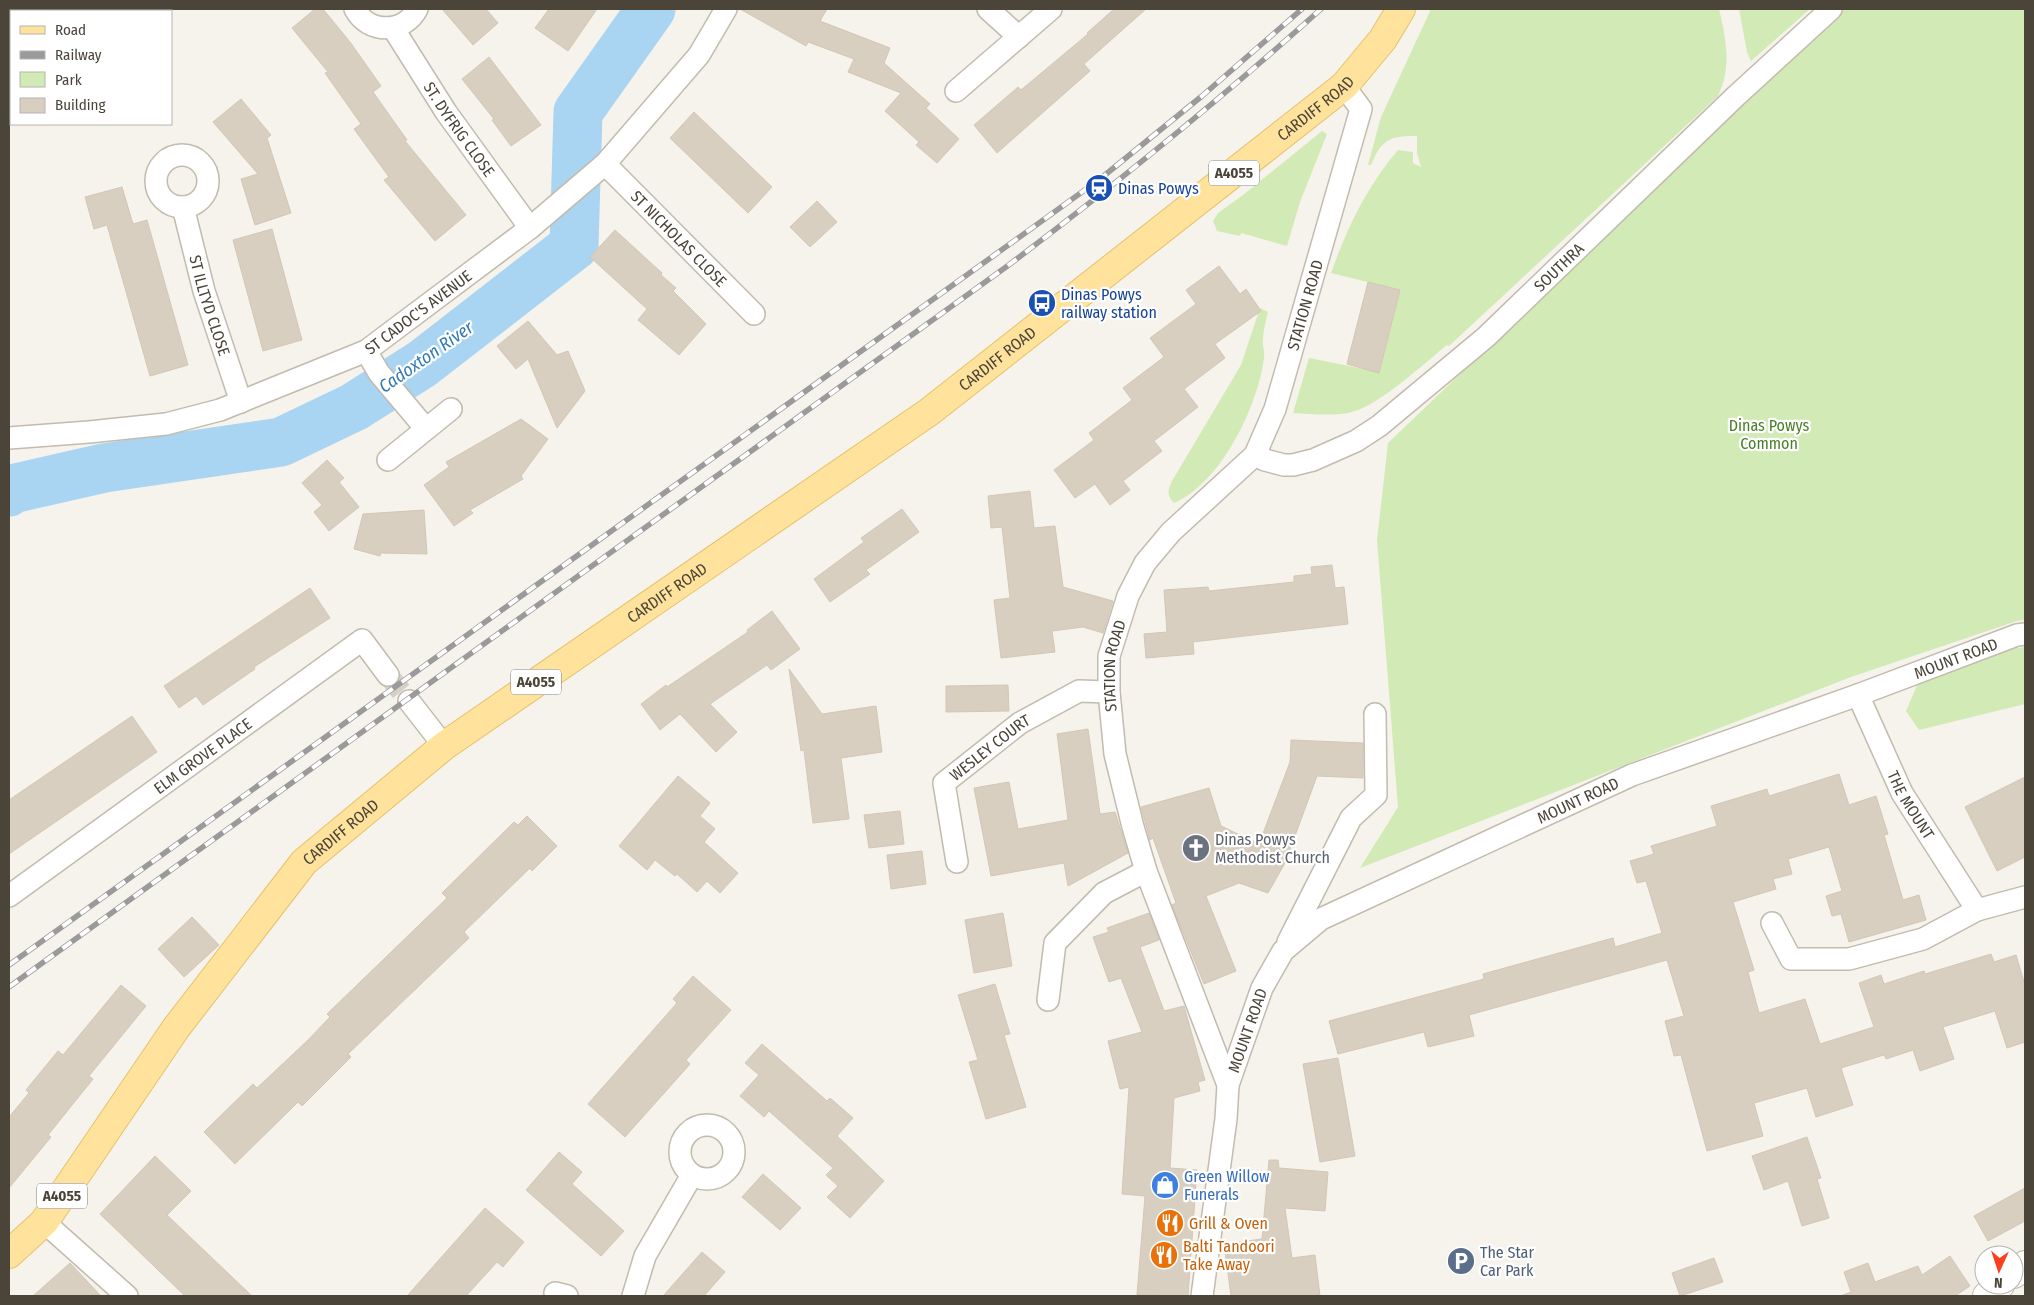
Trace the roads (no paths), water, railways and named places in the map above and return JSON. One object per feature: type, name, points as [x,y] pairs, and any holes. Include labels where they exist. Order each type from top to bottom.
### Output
[{"type":"main road","name":"CARDIFF ROAD","points":[[9,1254],[44,1222],[176,1028],[304,862],[444,746],[929,412],[1344,86],[1383,39],[1401,9]]},
{"type":"street","points":[[355,9],[358,15],[369,24],[381,28],[393,28],[405,23],[414,15],[417,9]]},
{"type":"street","name":"ST CADOC'S AVENUE","points":[[9,438],[166,424],[220,410],[366,351],[530,228],[605,164],[699,55],[726,9]]},
{"type":"street","points":[[988,9],[1019,36]]},
{"type":"street","points":[[956,91],[1051,9]]},
{"type":"street","name":"SOUTHRA","points":[[1255,455],[1265,460],[1284,465],[1293,465],[1313,460],[1356,441],[1379,426],[1486,337],[1736,96],[1831,9]]},
{"type":"street","name":"ST. DYFRIG CLOSE","points":[[393,28],[446,112],[530,228]]},
{"type":"street","name":"STATION ROAD","points":[[1202,1296],[1226,1120],[1228,1085],[1146,871],[1133,827],[1115,754],[1109,692],[1109,656],[1128,596],[1144,563],[1172,532],[1255,455],[1275,409],[1361,109],[1344,86]]},
{"type":"street","name":"ST NICHOLAS CLOSE","points":[[605,164],[754,314]]},
{"type":"street","name":"ST ILLTYD CLOSE","points":[[183,207],[204,291],[241,402]]},
{"type":"street","points":[[366,351],[379,373],[426,429]]},
{"type":"street","points":[[388,460],[451,409]]},
{"type":"street","name":"MOUNT ROAD","points":[[1228,1085],[1262,988],[1283,951],[1321,919],[1632,775],[1858,695],[2017,635],[2025,634]]},
{"type":"street","name":"ELM GROVE PLACE","points":[[9,896],[362,640],[388,675]]},
{"type":"street","name":"WESLEY COURT","points":[[957,862],[944,783],[1020,723],[1080,691],[1109,692]]},
{"type":"street","name":"THE MOUNT","points":[[1858,695],[1902,793],[1977,910]]},
{"type":"street","points":[[409,701],[444,746]]},
{"type":"street","points":[[1283,951],[1351,818],[1376,795],[1375,714]]},
{"type":"street","points":[[1048,1000],[1055,943],[1104,893],[1146,871]]},
{"type":"street","points":[[1772,923],[1792,959],[1849,959],[1923,939],[1977,910],[2025,896]]},
{"type":"street","points":[[633,1296],[645,1256],[692,1176]]},
{"type":"street","points":[[44,1222],[127,1296]]},
{"type":"waterway","name":"Cadoxton River","points":[[9,492],[12,489],[104,468],[281,442],[354,407],[422,364],[574,246],[578,112],[651,9]]},
{"type":"tunnel","points":[[388,675],[409,701]]},
{"type":"railway","points":[[9,965],[1100,179],[1202,96],[1302,9]]},
{"type":"railway","points":[[9,987],[1006,267],[1166,141],[1321,9]]},
{"type":"place","name":"Dinas Powys","points":[[1099,188]]},
{"type":"place","name":"Dinas Powys railway station","points":[[1042,303]]},
{"type":"place","name":"Dinas Powys Methodist Church","points":[[1196,848]]},
{"type":"place","name":"Green Willow Funerals","points":[[1165,1185]]},
{"type":"place","name":"Grill & Oven","points":[[1170,1223]]},
{"type":"place","name":"Balti Tandoori Take Away","points":[[1164,1255]]},
{"type":"place","name":"The Star Car Park","points":[[1461,1261]]},
{"type":"park label","name":"Dinas Powys Common","points":[[1769,434]]}]
